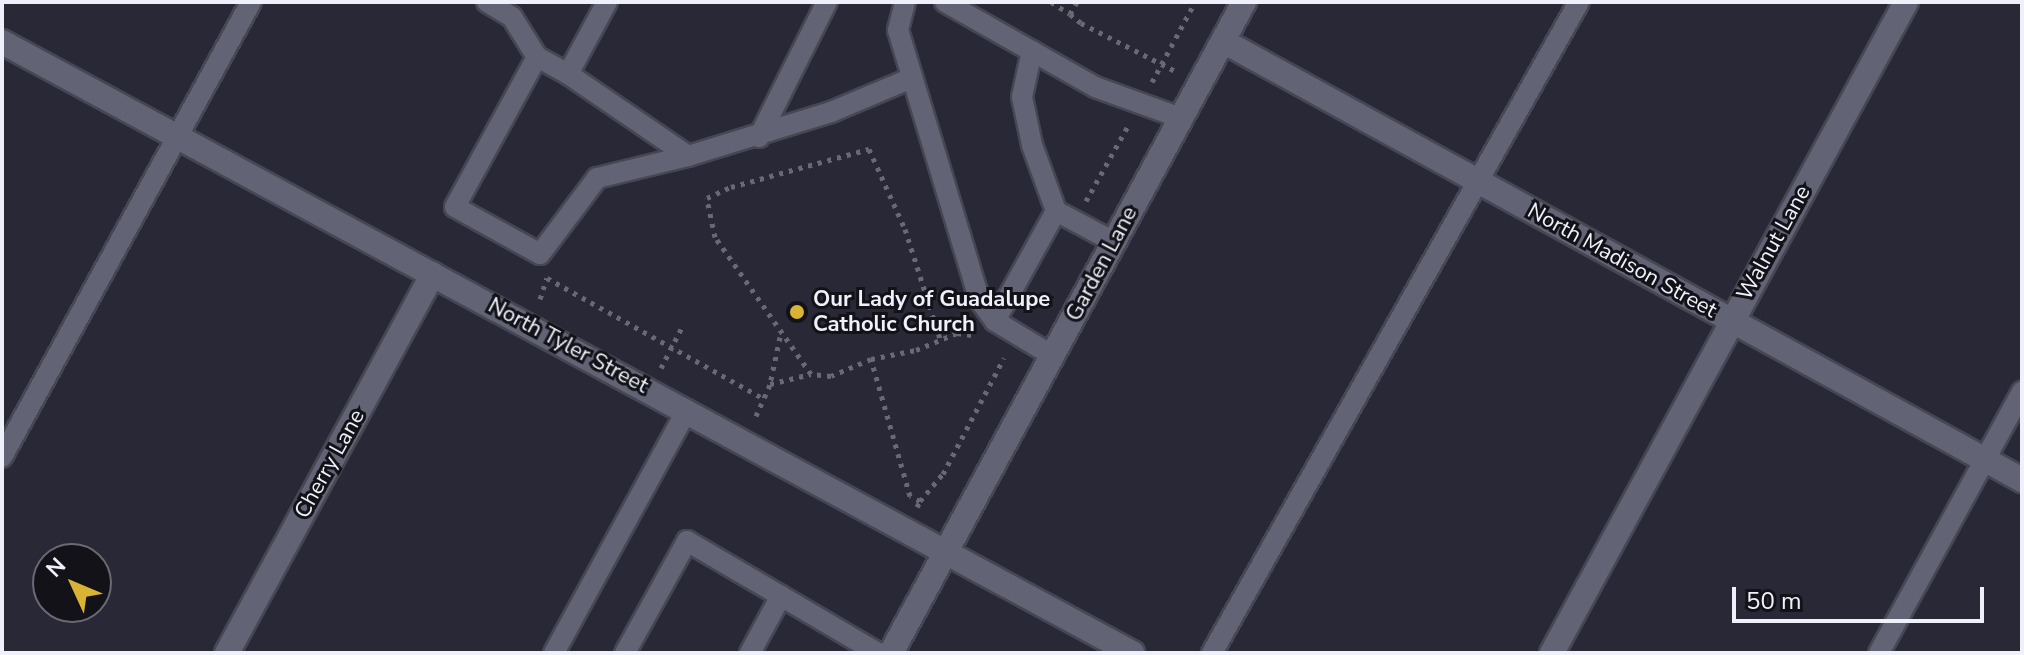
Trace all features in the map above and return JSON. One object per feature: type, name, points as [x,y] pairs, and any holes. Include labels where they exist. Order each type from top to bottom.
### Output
[{"type":"street","name":"Garden Lane","points":[[891,653],[1244,2]]},
{"type":"street","name":"Walnut Lane","points":[[1552,653],[1906,2]]},
{"type":"street","name":"North Madison Street","points":[[1223,41],[2022,480]]},
{"type":"street","name":"North Tyler Street","points":[[2,42],[948,550],[1132,653]]},
{"type":"street","name":"Cherry Lane","points":[[227,653],[433,274]]},
{"type":"lane","points":[[2,457],[175,135],[251,2]]},
{"type":"lane","points":[[487,2],[512,17],[537,57],[568,74],[688,156]]},
{"type":"lane","points":[[568,74],[607,2]]},
{"type":"lane","points":[[759,137],[827,2]]},
{"type":"lane","points":[[905,2],[898,30],[979,299],[995,321],[1053,356]]},
{"type":"lane","points":[[945,2],[1095,87],[1181,118]]},
{"type":"lane","points":[[1212,653],[1579,2]]},
{"type":"lane","points":[[1032,51],[1022,97],[1032,145],[1056,211],[1114,242]]},
{"type":"lane","points":[[537,57],[455,207],[540,254],[597,178],[759,137],[912,78]]},
{"type":"lane","points":[[995,321],[1056,211]]},
{"type":"lane","points":[[1879,653],[2022,392]]},
{"type":"lane","points":[[554,653],[687,410]]},
{"type":"lane","points":[[625,653],[687,541],[878,653]]},
{"type":"lane","points":[[750,653],[781,596]]},
{"type":"path","points":[[1051,2],[1199,85]]},
{"type":"path","points":[[1070,14],[1077,2]]},
{"type":"path","points":[[1161,63],[1195,2]]},
{"type":"path","points":[[811,374],[781,337],[715,237],[707,198],[731,187],[869,149],[905,229],[940,339]]},
{"type":"path","points":[[552,306],[537,297],[547,278],[763,398]]},
{"type":"path","points":[[650,390],[683,325]]},
{"type":"path","points":[[781,337],[770,384],[811,374],[831,376],[871,359]]},
{"type":"path","points":[[920,501],[943,474],[1008,349]]},
{"type":"path","points":[[653,362],[673,373]]},
{"type":"path","points":[[743,410],[755,416]]},
{"type":"place","name":"Our Lady of Guadalupe Catholic Church","points":[[797,312]]}]
